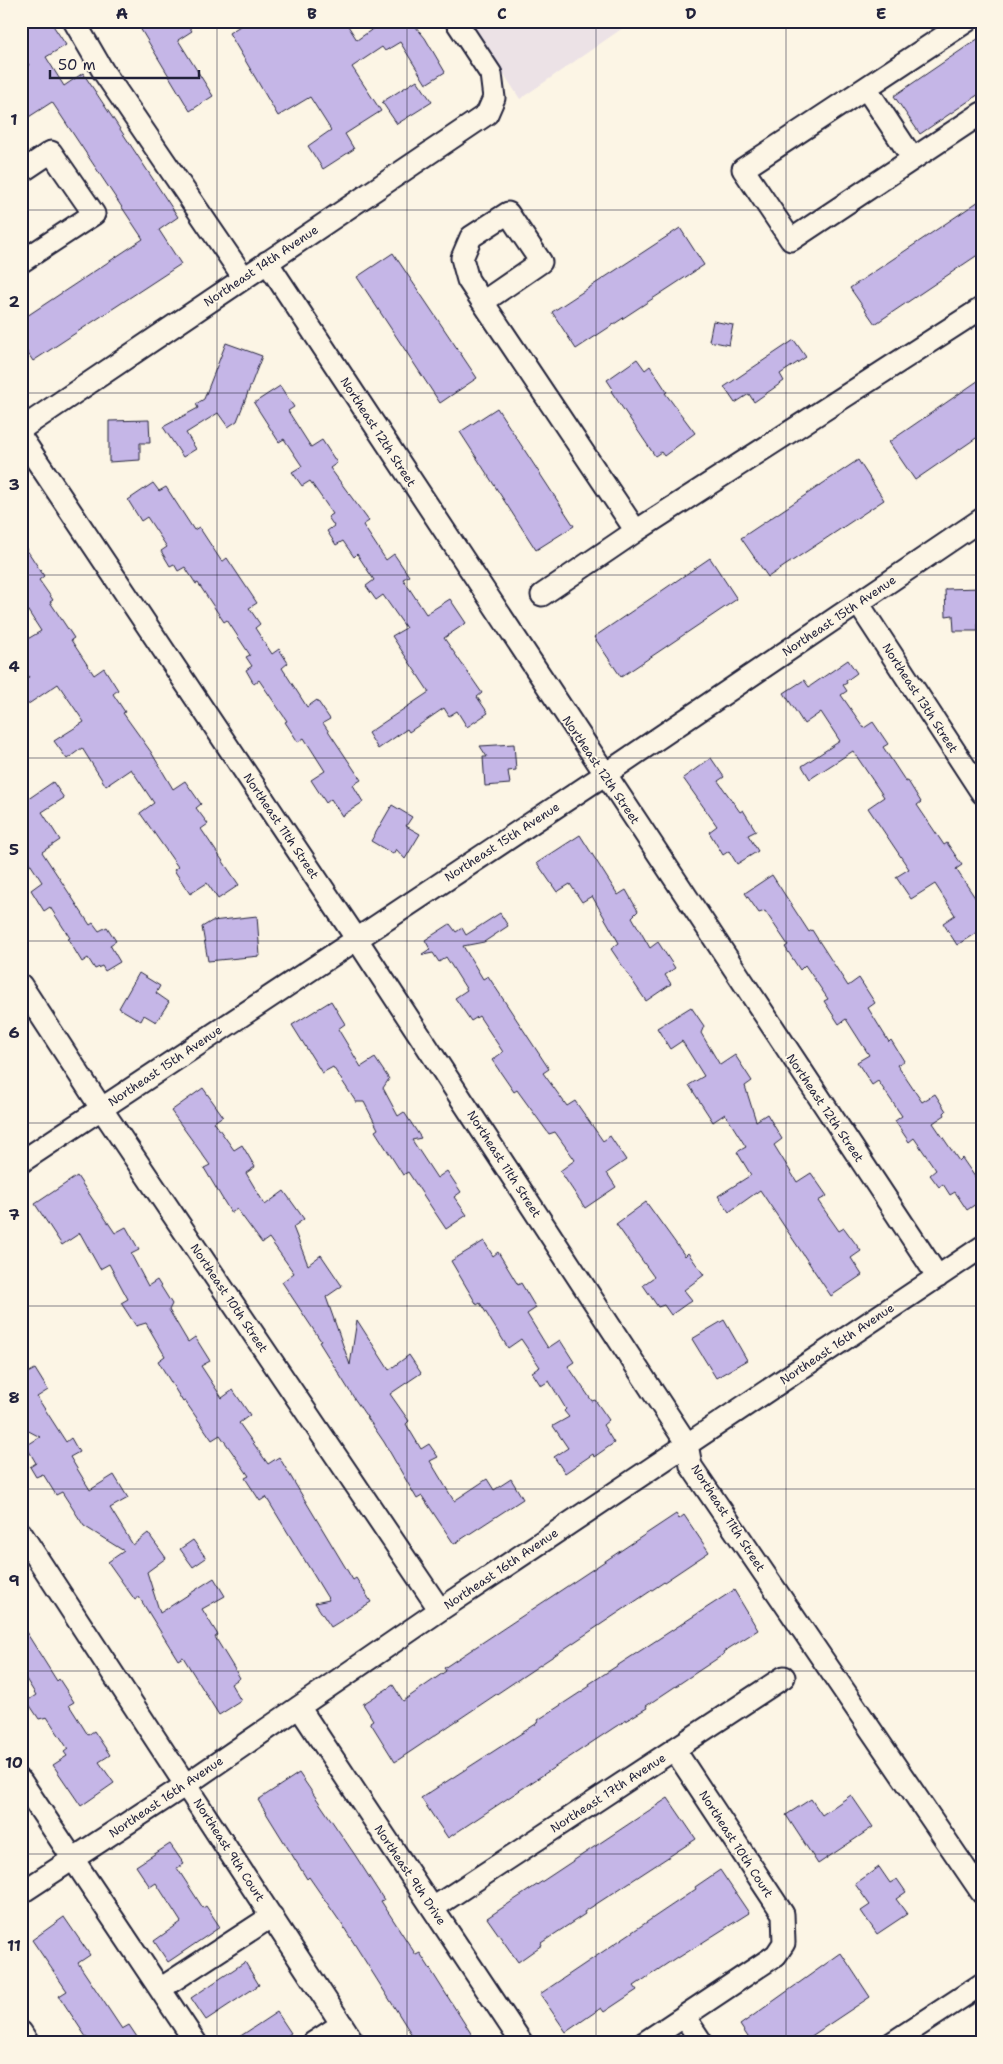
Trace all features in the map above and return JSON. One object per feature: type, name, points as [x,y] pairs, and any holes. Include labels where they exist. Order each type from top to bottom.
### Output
[{"type":"street","points":[[74,21],[103,71],[244,278]]},
{"type":"street","name":"Northeast 14th Avenue","points":[[21,429],[487,114],[494,98],[491,74],[456,21]]},
{"type":"street","points":[[967,21],[743,169],[791,240],[982,113]]},
{"type":"street","points":[[866,88],[913,159]]},
{"type":"street","points":[[21,172],[51,152],[94,214],[21,262]]},
{"type":"street","name":"Northeast 12th Street","points":[[267,262],[604,775],[938,1277]]},
{"type":"street","points":[[483,302],[636,531]]},
{"type":"street","points":[[542,595],[636,531],[982,308]]},
{"type":"street","name":"Northeast 11th Street","points":[[21,437],[356,938],[687,1444],[691,1466],[982,1893]]},
{"type":"street","name":"Northeast 15th Avenue","points":[[21,1162],[604,775],[982,519]]},
{"type":"street","name":"Northeast 13th Street","points":[[858,603],[982,793]]},
{"type":"street","name":"Northeast 10th Street","points":[[21,985],[102,1109],[440,1610]]},
{"type":"street","name":"Northeast 16th Avenue","points":[[21,1893],[187,1784],[440,1610],[982,1247]]},
{"type":"street","name":"Northeast 9th Court","points":[[21,1533],[187,1784],[354,2043]]},
{"type":"street","name":"Northeast 17th Avenue","points":[[432,1908],[784,1677]]},
{"type":"street","name":"Northeast 9th Drive","points":[[299,1707],[522,2043]]},
{"type":"street","name":"Northeast 10th Court","points":[[674,1749],[783,1914],[784,1943],[776,1955],[684,2016]]},
{"type":"street","points":[[21,1782],[196,2043]]},
{"type":"street","points":[[160,1988],[272,1916]]},
{"type":"street","points":[[892,2043],[982,1984]]},
{"type":"street","points":[[644,2043],[684,2016],[702,2043]]},
{"type":"street","points":[[313,2043],[342,2024]]},
{"type":"street","points":[[21,2032],[28,2043]]},
{"type":"shaded area","points":[[470,21],[633,21],[520,99]]},
{"type":"building","points":[[21,21],[50,21],[66,45],[46,57],[64,86],[83,73],[178,217],[159,230],[181,264],[33,361],[21,343],[21,320],[143,239],[52,102],[21,122],[21,71],[29,65],[21,53]]},
{"type":"building","points":[[152,21],[185,21],[192,31],[178,40],[213,96],[190,111],[140,28]]},
{"type":"building","points":[[248,21],[345,21],[357,40],[384,21],[411,21],[425,38],[445,72],[426,84],[400,42],[385,51],[382,47],[352,67],[381,111],[345,134],[354,149],[323,169],[308,146],[331,130],[310,97],[278,116],[229,33]]},
{"type":"building","points":[[982,36],[982,92],[920,134],[894,96]]},
{"type":"building","points":[[417,80],[432,102],[397,124],[382,102]]},
{"type":"building","points":[[982,199],[982,252],[875,324],[850,288]]},
{"type":"building","points":[[680,228],[704,265],[576,349],[552,312]]},
{"type":"building","points":[[393,253],[477,378],[440,403],[357,277]]},
{"type":"building","points":[[713,321],[733,325],[729,345],[709,341]]},
{"type":"building","points":[[794,340],[806,357],[780,374],[784,381],[754,402],[749,394],[735,403],[724,387]]},
{"type":"building","points":[[226,343],[262,356],[237,421],[228,427],[218,413],[186,433],[196,449],[183,457],[163,427],[198,408],[196,404],[204,399]]},
{"type":"building","points":[[637,359],[645,370],[650,366],[667,392],[665,393],[695,433],[664,456],[661,452],[655,456],[611,391],[613,389],[607,380]]},
{"type":"building","points":[[982,378],[982,434],[915,480],[889,442]]},
{"type":"building","points":[[280,386],[294,407],[288,411],[311,447],[322,440],[337,463],[330,468],[369,521],[363,525],[386,560],[394,554],[409,576],[403,579],[426,614],[450,599],[466,623],[444,638],[482,693],[477,697],[488,713],[467,727],[457,711],[449,716],[444,708],[409,732],[407,729],[378,749],[368,733],[429,692],[392,636],[406,628],[383,595],[376,600],[366,586],[374,580],[357,554],[354,557],[343,541],[336,545],[327,531],[334,526],[328,517],[333,514],[310,481],[302,486],[292,472],[302,466],[284,439],[279,442],[254,403]]},
{"type":"building","points":[[497,408],[574,526],[536,550],[460,432]]},
{"type":"building","points":[[149,420],[150,443],[140,443],[140,460],[109,462],[109,421]]},
{"type":"building","points":[[858,460],[884,500],[768,577],[741,538]]},
{"type":"building","points":[[153,483],[159,491],[166,487],[194,530],[199,527],[222,562],[227,558],[257,603],[249,608],[260,624],[255,628],[272,654],[279,649],[288,663],[282,668],[307,707],[317,700],[330,719],[323,723],[361,780],[353,785],[363,802],[342,816],[331,799],[326,803],[311,780],[325,771],[304,738],[298,742],[285,722],[287,721],[259,680],[254,684],[246,670],[252,666],[246,657],[250,655],[227,620],[224,622],[185,567],[178,571],[174,564],[170,566],[161,551],[167,547],[147,517],[141,521],[128,500]]},
{"type":"building","points":[[21,541],[44,576],[39,580],[53,600],[50,602],[74,638],[71,640],[94,675],[104,668],[118,690],[113,694],[125,712],[123,713],[151,752],[173,789],[185,781],[201,804],[196,808],[208,824],[201,829],[239,885],[218,899],[207,883],[190,894],[174,870],[178,867],[140,813],[154,803],[131,769],[106,786],[82,748],[67,759],[54,741],[84,722],[58,684],[21,709],[21,682],[29,677],[21,665],[21,643],[41,631],[21,600]]},
{"type":"building","points":[[710,558],[737,599],[621,677],[594,637]]},
{"type":"building","points":[[982,588],[982,615],[978,615],[978,631],[954,631],[953,615],[946,616],[945,589]]},
{"type":"building","points":[[848,660],[857,673],[843,685],[847,691],[841,695],[864,728],[873,722],[888,744],[883,747],[921,802],[917,805],[944,845],[947,843],[962,865],[956,869],[982,908],[982,929],[957,945],[943,923],[955,915],[935,884],[911,899],[896,877],[909,869],[868,808],[884,797],[853,751],[810,779],[802,766],[840,741],[821,712],[804,724],[784,693],[804,680],[809,687]]},
{"type":"building","points":[[514,744],[516,770],[508,771],[510,784],[485,786],[483,757],[487,757],[480,746]]},
{"type":"building","points":[[711,758],[724,777],[718,781],[740,812],[743,810],[756,831],[748,835],[758,851],[737,864],[729,851],[723,855],[709,832],[717,826],[683,778]]},
{"type":"building","points":[[53,782],[64,798],[42,812],[60,840],[42,852],[90,925],[93,923],[99,931],[107,927],[116,941],[110,945],[120,962],[105,971],[102,966],[95,969],[88,958],[82,962],[68,939],[70,938],[50,907],[44,911],[31,890],[42,882],[21,850],[21,804]]},
{"type":"building","points":[[392,805],[412,817],[406,826],[420,834],[405,859],[396,849],[393,854],[371,841]]},
{"type":"building","points":[[580,835],[618,895],[626,890],[638,911],[632,917],[650,948],[658,942],[675,968],[665,975],[671,984],[646,1001],[611,949],[619,943],[592,896],[582,902],[570,884],[557,892],[537,863]]},
{"type":"building","points":[[772,875],[809,932],[812,930],[848,986],[859,978],[875,1003],[868,1008],[889,1042],[891,1040],[904,1061],[897,1065],[922,1102],[935,1094],[946,1111],[945,1115],[933,1123],[959,1161],[962,1158],[982,1187],[982,1200],[967,1210],[955,1192],[950,1195],[943,1184],[939,1187],[930,1175],[936,1170],[914,1138],[909,1142],[895,1121],[902,1116],[878,1081],[872,1085],[857,1062],[869,1055],[846,1019],[839,1024],[824,1001],[828,999],[805,965],[800,970],[785,947],[788,945],[765,911],[759,913],[745,893]]},
{"type":"building","points":[[500,913],[508,926],[484,942],[463,946],[483,979],[488,976],[549,1069],[543,1073],[567,1106],[575,1101],[603,1141],[610,1136],[626,1160],[607,1173],[616,1187],[585,1208],[560,1171],[575,1160],[555,1132],[549,1134],[517,1090],[514,1092],[492,1060],[503,1052],[479,1016],[471,1021],[455,998],[467,990],[446,957],[439,962],[433,953],[422,954],[430,949],[425,940],[450,924],[456,932],[462,928],[466,935]]},
{"type":"building","points":[[257,916],[260,956],[208,961],[202,927],[212,921]]},
{"type":"building","points":[[139,973],[160,986],[156,993],[169,1002],[156,1022],[144,1015],[141,1021],[119,1008]]},
{"type":"building","points":[[331,1001],[345,1024],[338,1029],[361,1067],[375,1058],[389,1079],[383,1088],[398,1116],[404,1112],[421,1138],[412,1140],[437,1178],[447,1171],[461,1192],[454,1197],[467,1215],[446,1229],[408,1172],[403,1175],[375,1131],[378,1129],[364,1102],[356,1102],[333,1067],[322,1073],[292,1025]]},
{"type":"building","points":[[691,1007],[704,1026],[701,1033],[720,1065],[735,1055],[752,1081],[745,1086],[756,1121],[767,1114],[782,1139],[774,1145],[797,1182],[811,1173],[827,1196],[818,1201],[839,1231],[844,1228],[861,1251],[851,1258],[862,1275],[831,1296],[760,1190],[729,1212],[718,1196],[751,1175],[737,1152],[746,1147],[725,1114],[713,1122],[689,1085],[704,1076],[682,1041],[670,1049],[657,1028]]},
{"type":"building","points":[[203,1088],[223,1116],[214,1122],[234,1150],[242,1145],[255,1167],[246,1173],[265,1205],[284,1191],[304,1219],[293,1227],[308,1265],[321,1255],[342,1286],[326,1297],[350,1365],[357,1320],[389,1370],[409,1355],[421,1373],[390,1394],[409,1421],[406,1424],[421,1449],[429,1444],[438,1457],[430,1461],[454,1501],[487,1479],[494,1490],[511,1479],[523,1499],[454,1544],[422,1496],[417,1499],[384,1442],[354,1398],[319,1342],[321,1341],[282,1282],[294,1273],[269,1238],[262,1243],[237,1209],[231,1213],[204,1168],[210,1165],[171,1111]]},
{"type":"building","points":[[77,1176],[115,1233],[126,1227],[139,1250],[131,1254],[148,1286],[157,1280],[172,1304],[169,1310],[188,1342],[195,1337],[210,1361],[201,1366],[222,1398],[233,1390],[250,1415],[239,1423],[268,1464],[279,1457],[353,1580],[356,1578],[371,1602],[331,1627],[315,1603],[329,1600],[266,1497],[260,1501],[245,1478],[249,1476],[220,1435],[212,1440],[185,1401],[183,1402],[158,1361],[165,1356],[146,1323],[136,1326],[121,1303],[128,1299],[109,1264],[100,1269],[80,1233],[62,1245],[35,1204]]},
{"type":"building","points":[[646,1202],[685,1256],[688,1253],[704,1275],[684,1290],[692,1300],[671,1315],[664,1305],[658,1307],[643,1285],[654,1277],[616,1224]]},
{"type":"building","points":[[484,1241],[493,1256],[498,1252],[518,1285],[521,1283],[536,1308],[527,1314],[548,1348],[560,1340],[574,1362],[568,1366],[592,1401],[595,1400],[609,1420],[603,1425],[614,1443],[594,1457],[593,1454],[565,1473],[554,1457],[568,1448],[553,1426],[569,1417],[564,1411],[566,1409],[549,1381],[541,1386],[532,1372],[540,1367],[521,1339],[508,1348],[480,1303],[477,1305],[451,1261]]},
{"type":"building","points":[[724,1320],[747,1360],[716,1378],[692,1339]]},
{"type":"building","points":[[35,1369],[48,1390],[37,1397],[66,1442],[71,1438],[79,1452],[70,1457],[90,1490],[114,1475],[128,1498],[110,1508],[133,1545],[148,1533],[166,1558],[147,1572],[160,1613],[214,1578],[225,1596],[202,1609],[218,1635],[215,1637],[240,1678],[231,1684],[241,1701],[219,1715],[183,1657],[178,1660],[139,1597],[135,1600],[108,1562],[124,1551],[84,1526],[62,1492],[56,1495],[43,1474],[36,1477],[30,1467],[36,1463],[26,1446],[40,1437],[21,1427],[21,1371],[24,1375]]},
{"type":"building","points":[[676,1514],[679,1519],[684,1515],[709,1552],[395,1762],[370,1722],[373,1720],[363,1704],[393,1685],[403,1701],[446,1671],[444,1668]]},
{"type":"building","points":[[193,1540],[206,1558],[193,1567],[180,1549]]},
{"type":"building","points":[[734,1590],[758,1630],[646,1706],[647,1708],[615,1727],[448,1838],[421,1798],[539,1722],[538,1720],[590,1686],[589,1684]]},
{"type":"building","points":[[21,1624],[57,1681],[59,1679],[74,1702],[69,1705],[88,1735],[94,1731],[110,1755],[99,1762],[114,1783],[81,1806],[53,1765],[67,1756],[64,1752],[68,1749],[47,1717],[39,1719],[27,1701],[36,1695],[21,1671]]},
{"type":"building","points":[[299,1773],[384,1900],[381,1901],[416,1955],[420,1953],[477,2043],[417,2043],[343,1926],[309,1877],[307,1879],[258,1800]]},
{"type":"building","points":[[851,1795],[873,1827],[818,1864],[786,1815],[811,1799],[822,1815]]},
{"type":"building","points":[[668,1798],[696,1839],[584,1912],[585,1914],[541,1943],[542,1945],[518,1962],[487,1918]]},
{"type":"building","points":[[170,1844],[184,1864],[177,1868],[203,1908],[206,1906],[220,1927],[168,1962],[154,1941],[181,1922],[156,1883],[150,1887],[136,1866]]},
{"type":"building","points":[[879,1867],[890,1883],[897,1879],[906,1892],[896,1899],[907,1914],[877,1934],[861,1911],[870,1905],[855,1884]]},
{"type":"building","points":[[720,1870],[749,1913],[634,1986],[637,1990],[604,2012],[601,2008],[566,2032],[540,1994],[696,1889],[695,1887]]},
{"type":"building","points":[[64,1917],[90,1955],[78,1963],[122,2029],[129,2025],[141,2043],[90,2043],[59,1996],[67,1991],[32,1940]]},
{"type":"building","points":[[841,1953],[870,1997],[801,2043],[752,2043],[740,2025]]},
{"type":"building","points":[[245,1962],[259,1985],[206,2020],[191,1998]]},
{"type":"building","points":[[277,2012],[291,2033],[277,2043],[230,2043]]}]
